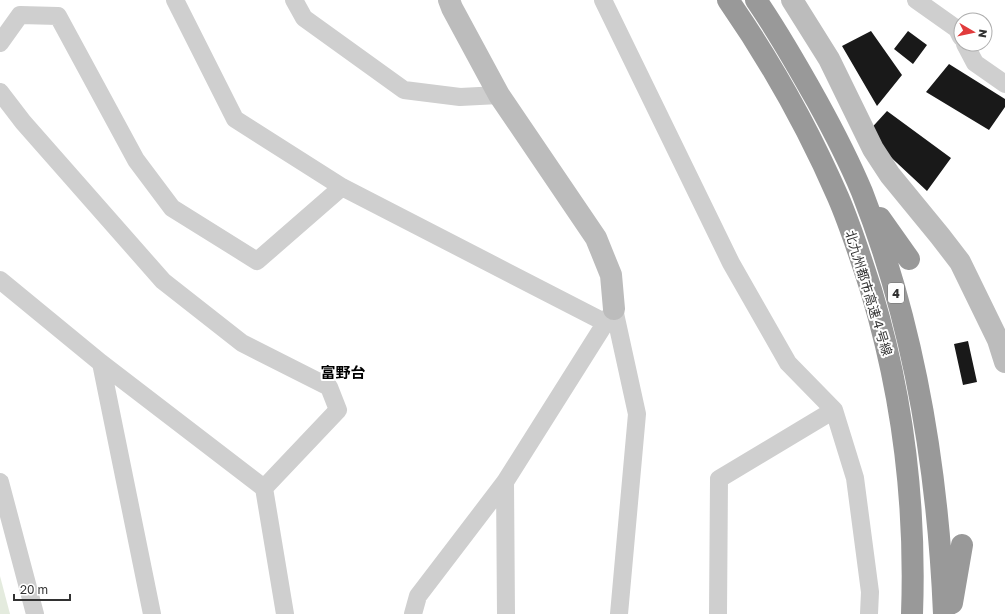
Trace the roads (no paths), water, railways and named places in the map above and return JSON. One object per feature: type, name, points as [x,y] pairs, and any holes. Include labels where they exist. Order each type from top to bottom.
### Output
[{"type":"highway","name":"北九州都市高速４号線","points":[[728,0],[781,82],[814,144],[844,212],[862,261],[882,327],[896,389],[907,460],[912,512],[914,571],[912,614]]},
{"type":"highway","name":"北九州都市高速４号線","points":[[756,0],[800,70],[832,129],[861,191],[884,251],[901,309],[927,429],[935,484],[944,614]]},
{"type":"highway","points":[[861,191],[909,259]]},
{"type":"highway","points":[[950,614],[962,545]]},
{"type":"street","points":[[175,0],[235,119],[342,187],[610,316]]},
{"type":"street","points":[[294,0],[304,18],[404,90],[460,97],[499,95]]},
{"type":"street","points":[[449,0],[499,95],[596,238],[612,276],[610,316],[637,414],[619,614]]},
{"type":"street","points":[[603,0],[731,263],[788,363],[834,410],[855,478],[870,592],[869,614]]},
{"type":"street","points":[[792,0],[829,59],[873,149],[890,175],[960,262],[998,340],[1005,362]]},
{"type":"street","points":[[916,0],[953,27]]},
{"type":"street","points":[[0,43],[20,15],[58,16],[136,160],[172,208],[257,261],[342,187]]},
{"type":"street","points":[[969,52],[975,63],[1005,84]]},
{"type":"street","points":[[0,92],[23,122],[163,281],[242,344],[329,387],[338,410],[264,488]]},
{"type":"street","points":[[0,280],[101,363],[264,488],[285,614]]},
{"type":"street","points":[[413,614],[418,596],[505,482],[610,316]]},
{"type":"street","points":[[101,363],[152,614]]},
{"type":"street","points":[[718,614],[719,479],[834,410]]},
{"type":"street","points":[[0,482],[35,614]]},
{"type":"street","points":[[505,482],[506,614]]},
{"type":"district","name":"富野台","points":[[343,372]]}]
